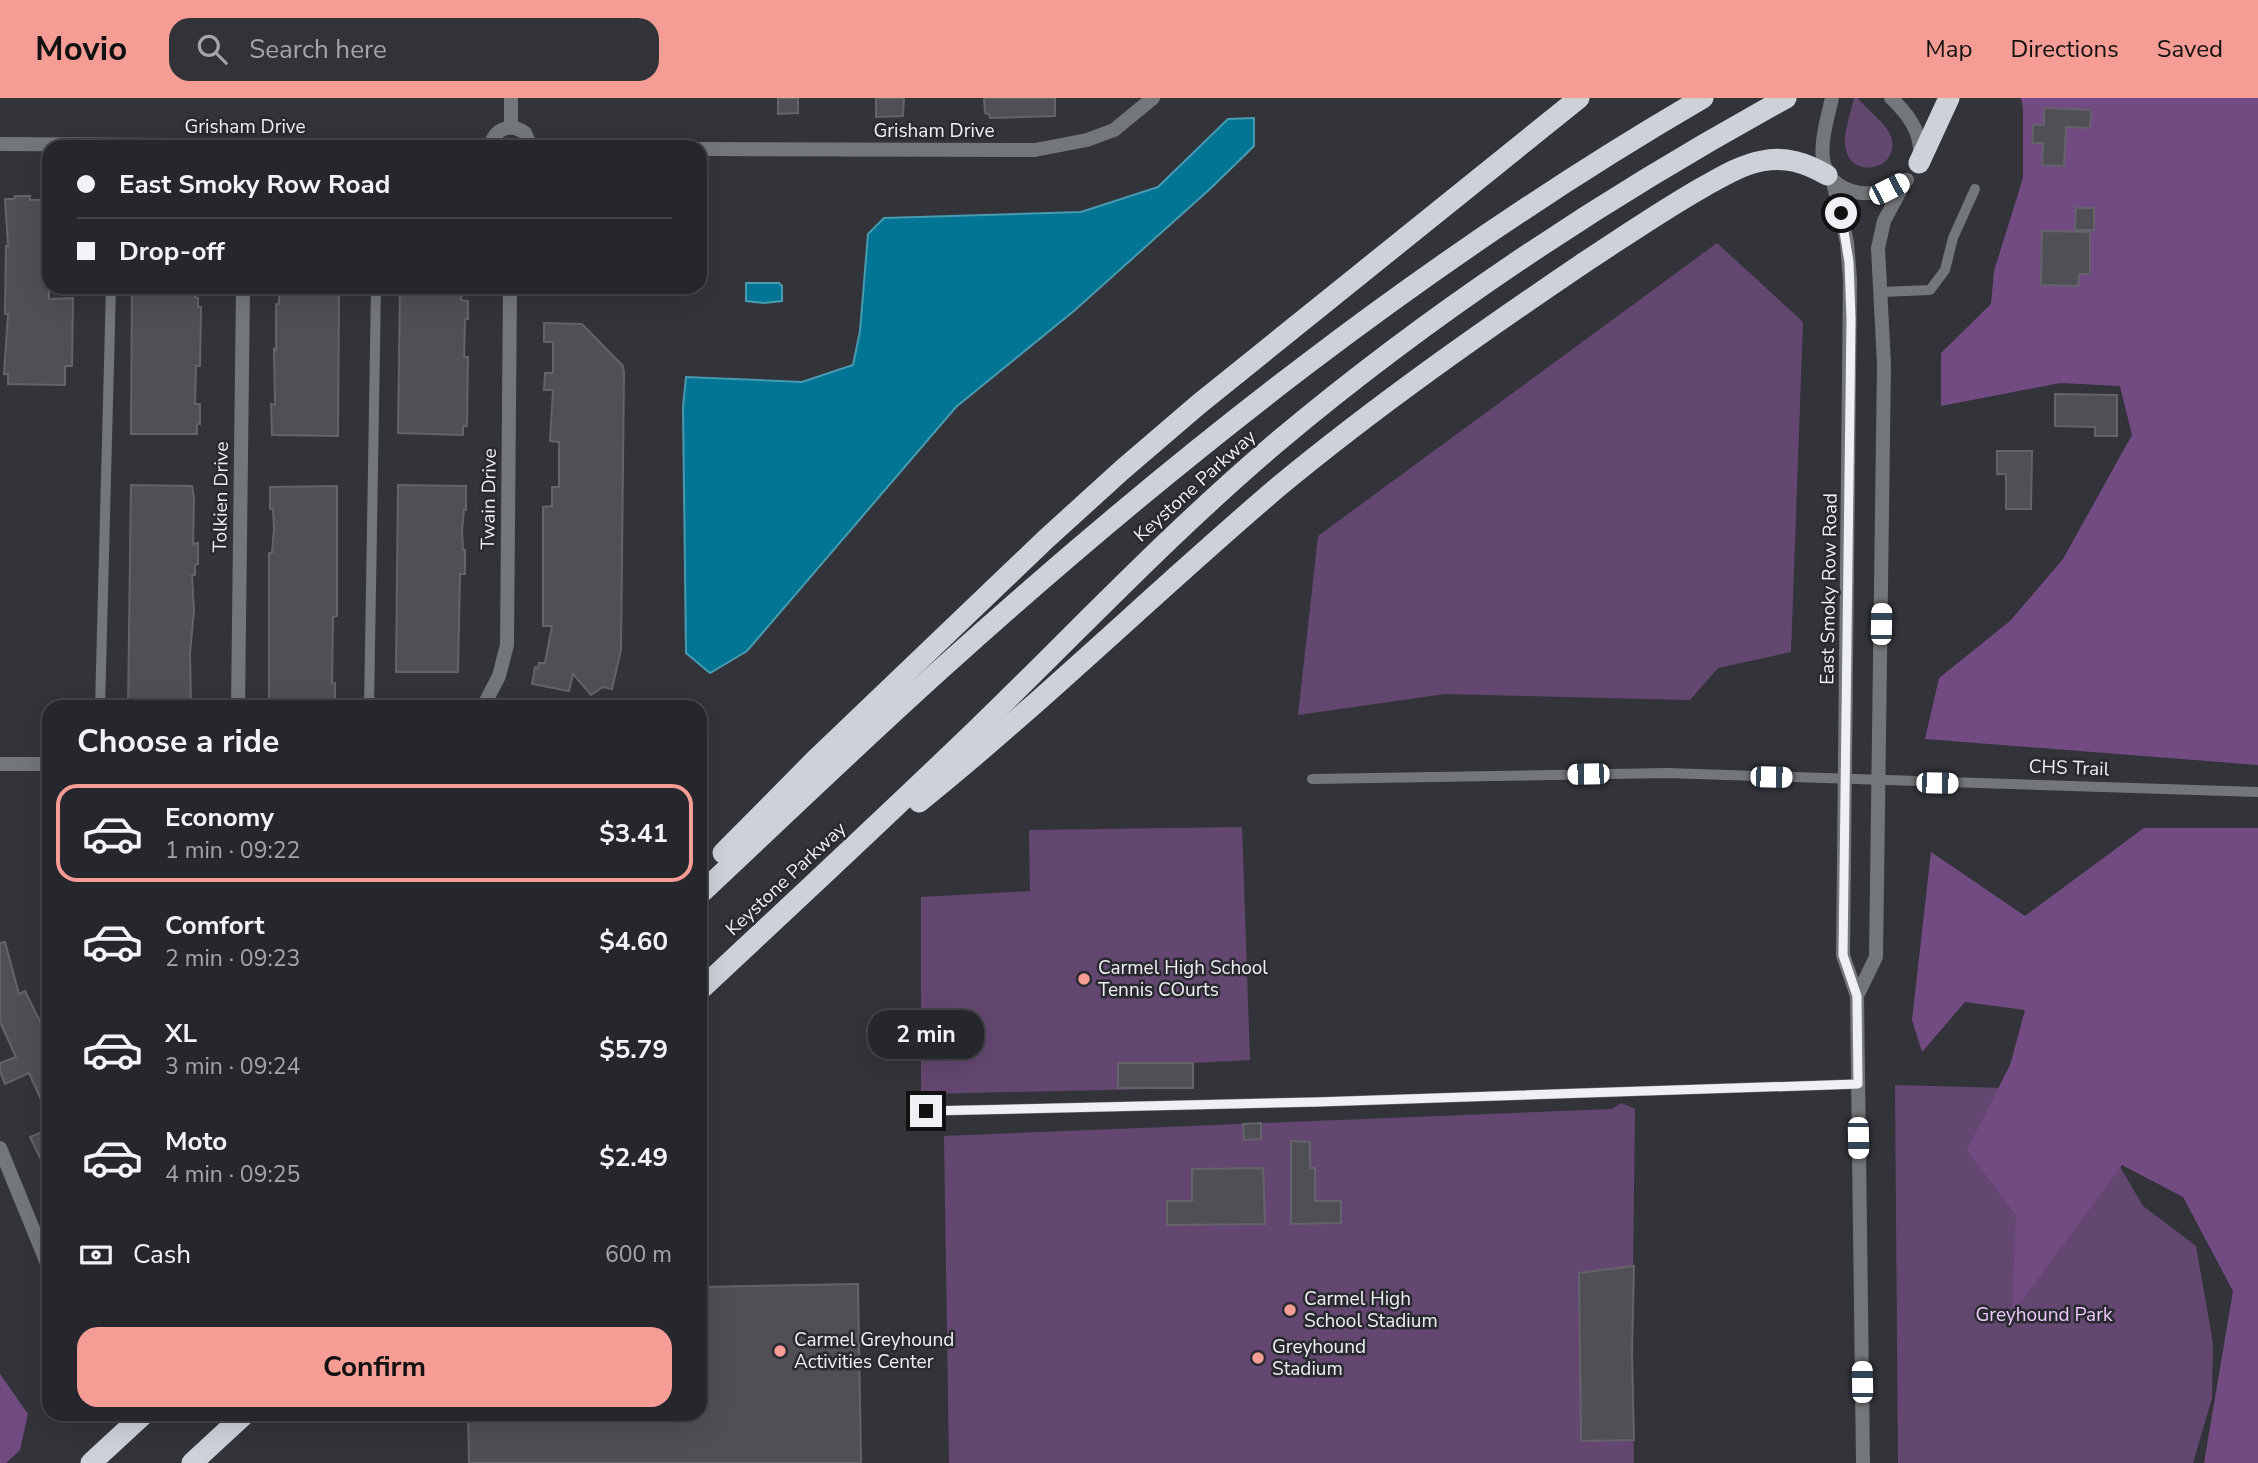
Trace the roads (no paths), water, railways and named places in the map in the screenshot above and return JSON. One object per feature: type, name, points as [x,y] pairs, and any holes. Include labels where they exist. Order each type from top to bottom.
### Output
[{"type":"highway","points":[[707,870],[817,758],[1122,470],[1199,404],[1579,98]]},
{"type":"highway","name":"Keystone Parkway","points":[[707,887],[943,667],[1192,454],[1365,321],[1484,236],[1605,157],[1703,98]]},
{"type":"highway","name":"Keystone Parkway","points":[[707,983],[979,727],[1190,520],[1301,422],[1419,332],[1566,230],[1688,154],[1786,98]]},
{"type":"highway","points":[[1919,163],[1949,98]]},
{"type":"highway","points":[[792,904],[966,764],[1178,574],[1303,467],[1486,329],[1678,201],[1734,170],[1761,161],[1782,159],[1806,164],[1830,179]]},
{"type":"highway","points":[[91,1463],[136,1421]]},
{"type":"highway","points":[[194,1462],[238,1421]]},
{"type":"street","points":[[510,127],[512,98]]},
{"type":"street","name":"Grisham Drive","points":[[707,149],[1035,150],[1068,145],[1114,130],[1153,98]]},
{"type":"street","name":"East Smoky Row Road","points":[[1832,98],[1823,143],[1847,242],[1850,280],[1843,955],[1857,996],[1863,1463]]},
{"type":"street","points":[[1891,98],[1911,120],[1920,147],[1919,163]]},
{"type":"street","points":[[493,140],[500,130],[510,127],[525,133],[528,140]]},
{"type":"street","name":"Grisham Drive","points":[[0,144],[42,145]]},
{"type":"street","name":"East Smoky Row Road","points":[[1857,996],[1876,957],[1884,378],[1878,248],[1884,221],[1906,180],[1916,171],[1919,163]]},
{"type":"street","points":[[1830,179],[1851,191],[1871,193],[1889,189],[1906,180]]},
{"type":"street","name":"Tolkien Drive","points":[[238,700],[243,294]]},
{"type":"street","name":"Twain Drive","points":[[487,700],[499,676],[507,645],[510,294]]},
{"type":"street","points":[[0,764],[42,764]]},
{"type":"street","points":[[0,1148],[42,1251]]},
{"type":"lane","points":[[1881,292],[1930,290],[1945,270],[1953,237],[1975,189]]},
{"type":"lane","points":[[100,700],[111,294]]},
{"type":"lane","points":[[369,700],[376,294]]},
{"type":"lane","name":"CHS Trail","points":[[1312,779],[1667,773],[2258,792]]},
{"type":"lane","points":[[926,1111],[1317,1102],[1858,1084]]},
{"type":"water","points":[[1254,118],[1254,146],[1075,310],[956,407],[747,651],[710,673],[686,653],[683,407],[686,377],[802,382],[853,365],[860,331],[868,234],[884,218],[1081,212],[1158,187],[1228,119]]},
{"type":"water","points":[[746,283],[779,283],[782,286],[782,301],[746,301]]},
{"type":"place","name":"Carmel High School Tennis COurts","points":[[1084,979]]},
{"type":"place","name":"Carmel High School Stadium","points":[[1290,1310]]},
{"type":"place","name":"Carmel Greyhound Activities Center","points":[[780,1351]]},
{"type":"place","name":"Greyhound Stadium","points":[[1258,1358]]},
{"type":"park label","name":"Greyhound Park","points":[[2044,1315]]}]
